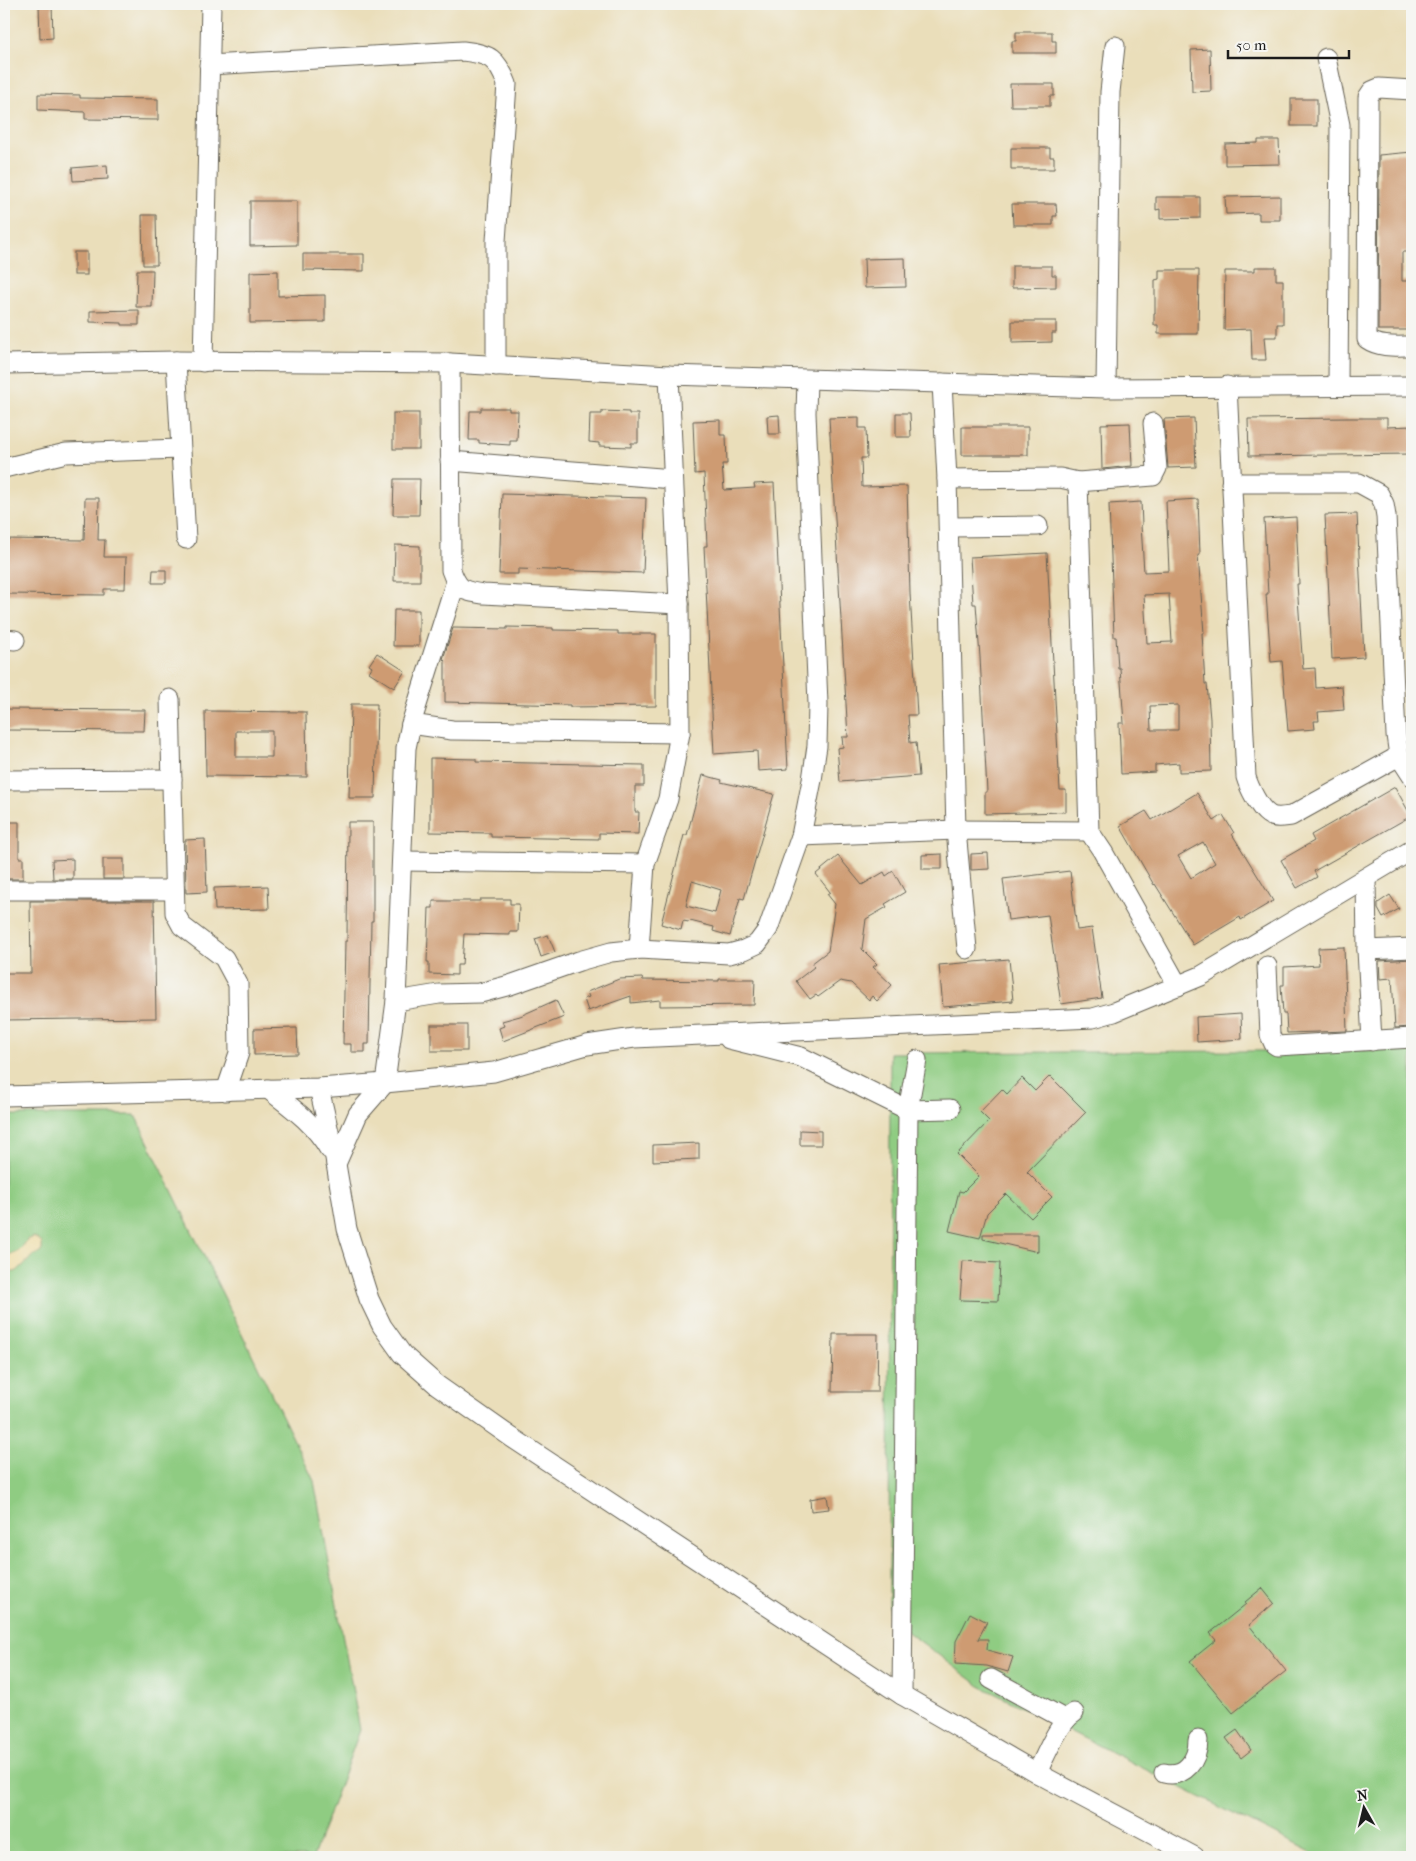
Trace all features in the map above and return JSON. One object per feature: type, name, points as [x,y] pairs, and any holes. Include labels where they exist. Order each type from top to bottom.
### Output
[{"type":"street","points":[[203,362],[211,4]]},
{"type":"street","points":[[1106,388],[1110,92],[1115,46]]},
{"type":"street","points":[[210,65],[463,51],[478,53],[493,60],[501,68],[507,84],[496,241],[496,366]]},
{"type":"street","points":[[1326,58],[1340,124],[1338,386]]},
{"type":"street","points":[[1412,90],[1379,88],[1372,90],[1368,97],[1367,339],[1384,346],[1412,346]]},
{"type":"street","points":[[4,364],[176,361],[450,363],[669,375],[1106,388],[1412,386]]},
{"type":"street","points":[[176,361],[186,539]]},
{"type":"street","points":[[450,363],[451,570],[456,584],[467,592],[483,594],[679,604]]},
{"type":"street","points":[[639,949],[646,864],[668,799],[680,734],[679,604],[669,375]]},
{"type":"street","points":[[396,1001],[439,994],[480,992],[510,985],[611,952],[639,949],[729,954],[757,944],[768,930],[801,836],[817,746],[806,413],[807,380]]},
{"type":"street","points":[[942,383],[949,527],[956,830],[967,949]]},
{"type":"street","points":[[1227,386],[1246,777],[1252,792],[1267,814],[1278,818],[1291,816],[1399,756]]},
{"type":"street","points":[[947,479],[1060,478],[1078,482],[1153,476],[1157,468],[1153,423]]},
{"type":"street","points":[[4,468],[66,453],[180,449]]},
{"type":"street","points":[[450,460],[673,480]]},
{"type":"street","points":[[1078,482],[1089,831],[1103,852],[1178,986]]},
{"type":"street","points":[[1231,483],[1359,483],[1379,494],[1384,504],[1386,516],[1396,735],[1399,756],[1412,776]]},
{"type":"street","points":[[949,527],[1038,526]]},
{"type":"street","points":[[335,1161],[358,1114],[385,1083],[396,1001],[406,748],[411,724],[456,584]]},
{"type":"street","points":[[170,699],[175,913],[177,920],[193,935],[224,958],[238,984],[239,1053],[226,1091]]},
{"type":"street","points":[[411,724],[452,730],[680,734]]},
{"type":"street","points":[[4,780],[172,779]]},
{"type":"street","points":[[801,836],[956,830],[1089,831]]},
{"type":"street","points":[[4,1096],[319,1088],[494,1072],[587,1045],[624,1039],[1094,1018],[1114,1012],[1202,976],[1412,850]]},
{"type":"street","points":[[403,861],[646,864]]},
{"type":"street","points":[[1366,878],[1367,950],[1372,1041]]},
{"type":"street","points":[[4,890],[173,890]]},
{"type":"street","points":[[1367,950],[1412,948]]},
{"type":"street","points":[[1267,966],[1270,1035],[1274,1044],[1280,1046],[1412,1038]]},
{"type":"street","points":[[708,1034],[801,1057],[908,1110],[950,1109]]},
{"type":"street","points":[[902,1695],[908,1110],[917,1060]]},
{"type":"street","points":[[319,1088],[347,1229],[369,1299],[382,1326],[402,1354],[437,1385],[512,1437],[902,1695],[1037,1772],[1195,1857]]},
{"type":"street","points":[[268,1089],[296,1110],[321,1135],[335,1161]]},
{"type":"street","points":[[991,1678],[1071,1717],[1061,1727],[1037,1772]]},
{"type":"street","points":[[1164,1773],[1173,1775],[1184,1771],[1194,1760],[1198,1751],[1198,1740]]},
{"type":"green space","points":[[1412,1050],[1412,1857],[1319,1857],[980,1686],[889,1618],[890,1053]]},
{"type":"green space","points":[[4,1115],[135,1115],[314,1481],[360,1730],[313,1857],[4,1857]]},
{"type":"sand","points":[[34,1237],[42,1243],[40,1253],[34,1255],[17,1271],[14,1272],[7,1269],[5,1263],[7,1256],[18,1251],[27,1240]]},
{"type":"building","points":[[39,4],[52,4],[53,38],[40,39]]},
{"type":"building","points":[[1016,32],[1052,32],[1052,41],[1056,41],[1056,53],[1012,53],[1012,41],[1016,41]]},
{"type":"building","points":[[1210,49],[1211,91],[1192,92],[1191,50]]},
{"type":"building","points":[[1010,84],[1054,84],[1054,96],[1050,96],[1050,106],[1011,106]]},
{"type":"building","points":[[38,94],[80,95],[80,98],[158,99],[158,120],[85,119],[85,112],[38,110]]},
{"type":"building","points":[[1291,99],[1317,99],[1317,126],[1291,126]]},
{"type":"building","points":[[1258,140],[1279,140],[1280,164],[1225,165],[1225,144],[1258,143]]},
{"type":"building","points":[[1011,148],[1050,148],[1050,157],[1054,157],[1054,169],[1011,169]]},
{"type":"building","points":[[1412,152],[1412,252],[1402,252],[1402,281],[1412,281],[1412,330],[1378,330],[1379,155]]},
{"type":"building","points":[[107,165],[108,179],[73,181],[72,168]]},
{"type":"building","points":[[1280,196],[1280,220],[1259,220],[1259,213],[1226,214],[1225,197]]},
{"type":"building","points":[[1156,197],[1200,197],[1200,218],[1160,219],[1160,209],[1156,210]]},
{"type":"building","points":[[250,201],[297,201],[297,245],[250,246]]},
{"type":"building","points":[[1012,204],[1056,204],[1057,216],[1053,216],[1053,225],[1013,225]]},
{"type":"building","points":[[142,215],[156,215],[157,265],[143,265]]},
{"type":"building","points":[[74,252],[87,252],[87,275],[74,275]]},
{"type":"building","points":[[303,254],[364,254],[364,271],[303,270]]},
{"type":"building","points":[[905,258],[906,287],[865,288],[864,259]]},
{"type":"building","points":[[1012,266],[1052,266],[1052,275],[1056,275],[1056,287],[1012,288]]},
{"type":"building","points":[[1255,267],[1276,267],[1276,280],[1283,280],[1283,324],[1277,324],[1277,337],[1264,337],[1266,360],[1252,360],[1251,329],[1224,330],[1225,271],[1255,271]]},
{"type":"building","points":[[137,270],[153,270],[152,307],[136,307]]},
{"type":"building","points":[[1159,270],[1199,270],[1198,334],[1158,334],[1158,325],[1154,325],[1154,313],[1155,280],[1159,279]]},
{"type":"building","points":[[278,271],[278,296],[325,295],[325,322],[250,323],[250,272]]},
{"type":"building","points":[[139,310],[139,325],[90,322],[90,311]]},
{"type":"building","points":[[1012,321],[1056,321],[1056,333],[1052,333],[1052,342],[1012,343]]},
{"type":"building","points":[[481,408],[509,408],[509,411],[518,411],[517,441],[510,441],[510,445],[479,443],[479,440],[469,440],[470,411],[481,411]]},
{"type":"building","points":[[602,411],[638,414],[638,443],[631,443],[631,447],[599,446],[599,443],[589,442],[590,414],[602,414]]},
{"type":"building","points":[[393,413],[419,413],[419,449],[393,449]]},
{"type":"building","points":[[896,413],[910,413],[911,437],[896,437]]},
{"type":"building","points":[[779,415],[780,434],[768,434],[767,416]]},
{"type":"building","points":[[859,417],[859,428],[866,428],[867,458],[861,458],[862,487],[907,486],[910,593],[917,715],[908,715],[910,743],[916,742],[919,776],[840,782],[837,748],[843,747],[842,737],[848,737],[829,418]]},
{"type":"building","points":[[1194,418],[1196,467],[1168,468],[1164,419]]},
{"type":"building","points":[[1387,418],[1387,427],[1412,426],[1412,454],[1249,456],[1248,419]]},
{"type":"building","points":[[720,420],[720,435],[726,435],[727,464],[722,464],[724,490],[755,488],[754,484],[774,483],[788,769],[758,771],[757,751],[714,754],[704,546],[707,546],[704,473],[695,474],[693,421]]},
{"type":"building","points":[[1130,423],[1132,466],[1102,469],[1101,424]]},
{"type":"building","points":[[962,427],[1028,427],[1028,455],[962,455]]},
{"type":"building","points":[[394,479],[420,479],[419,515],[393,515]]},
{"type":"building","points":[[502,494],[646,498],[643,573],[518,569],[518,574],[499,574]]},
{"type":"building","points":[[85,498],[99,498],[98,540],[105,540],[104,557],[126,557],[125,589],[104,589],[104,595],[4,594],[4,539],[84,540]]},
{"type":"building","points":[[1198,499],[1200,555],[1198,555],[1204,633],[1202,633],[1205,684],[1207,684],[1210,719],[1211,771],[1179,772],[1179,763],[1155,765],[1155,772],[1121,774],[1119,723],[1124,723],[1120,668],[1118,668],[1116,637],[1114,637],[1109,504],[1141,502],[1144,572],[1169,571],[1166,501]],"holes":[[[1169,594],[1172,642],[1147,643],[1144,595]],[[1178,705],[1178,730],[1151,730],[1150,706]]]},
{"type":"building","points":[[1357,514],[1364,657],[1332,659],[1325,515]]},
{"type":"building","points":[[1296,517],[1299,584],[1297,584],[1303,669],[1315,668],[1316,688],[1342,686],[1344,710],[1318,712],[1319,721],[1314,721],[1315,729],[1288,731],[1282,661],[1271,662],[1266,594],[1268,594],[1264,519]]},
{"type":"building","points":[[395,545],[420,546],[420,581],[394,581]]},
{"type":"building","points":[[1047,553],[1060,790],[1066,790],[1066,812],[985,814],[985,792],[987,792],[980,657],[976,604],[973,604],[970,557]]},
{"type":"building","points":[[153,570],[166,570],[166,583],[152,583]]},
{"type":"building","points":[[394,610],[419,610],[419,646],[393,646]]},
{"type":"building","points":[[507,627],[618,631],[618,634],[656,634],[656,706],[570,707],[570,705],[445,702],[445,661],[443,659],[453,628],[507,629]]},
{"type":"building","points":[[377,653],[405,671],[394,688],[369,672],[372,667],[369,665]]},
{"type":"building","points":[[351,704],[377,704],[375,798],[349,798]]},
{"type":"building","points":[[4,709],[145,710],[144,731],[4,730]]},
{"type":"building","points":[[205,711],[306,712],[307,777],[206,776]],"holes":[[[236,731],[272,731],[272,757],[236,757]]]},
{"type":"building","points":[[430,758],[476,759],[476,762],[644,765],[644,786],[635,786],[635,812],[639,812],[638,834],[599,833],[599,839],[491,837],[491,833],[430,832]]},
{"type":"building","points":[[703,775],[722,780],[721,782],[774,794],[744,899],[740,898],[730,936],[713,931],[714,927],[690,921],[683,921],[681,930],[661,924],[684,835],[687,835]],"holes":[[[692,881],[721,890],[715,913],[686,906]]]},
{"type":"building","points":[[1395,787],[1411,816],[1314,871],[1317,877],[1297,888],[1281,860],[1314,841],[1311,835]]},
{"type":"building","points":[[1197,793],[1214,821],[1223,815],[1234,833],[1232,834],[1273,901],[1241,920],[1240,917],[1193,945],[1154,885],[1120,826],[1146,811],[1152,820]],"holes":[[[1203,842],[1215,863],[1191,878],[1178,856]]]},
{"type":"building","points":[[4,822],[19,822],[19,858],[23,858],[23,879],[4,879]]},
{"type":"building","points":[[348,822],[373,822],[373,921],[371,921],[369,1044],[365,1044],[365,1052],[351,1052],[351,1044],[343,1044],[345,941],[347,941]]},
{"type":"building","points":[[205,839],[207,892],[186,893],[185,840]]},
{"type":"building","points":[[988,853],[989,869],[971,870],[971,854]]},
{"type":"building","points":[[942,854],[942,869],[922,869],[922,855]]},
{"type":"building","points":[[838,856],[862,885],[884,872],[886,876],[893,871],[905,892],[885,904],[887,907],[866,919],[862,949],[877,964],[873,967],[892,985],[877,1001],[872,996],[869,1000],[851,983],[840,981],[818,997],[816,995],[810,999],[796,981],[814,967],[811,964],[828,951],[835,904],[827,894],[830,892],[816,874]]},
{"type":"building","points":[[73,859],[73,879],[53,879],[52,860]]},
{"type":"building","points":[[103,859],[124,859],[124,879],[103,879]]},
{"type":"building","points":[[1070,871],[1077,930],[1092,928],[1102,998],[1061,1004],[1048,915],[1008,920],[1003,879]]},
{"type":"building","points":[[268,886],[269,909],[215,910],[214,888]]},
{"type":"building","points":[[1390,895],[1399,909],[1383,918],[1378,909],[1378,903]]},
{"type":"building","points":[[480,899],[510,899],[510,904],[519,904],[518,932],[510,932],[510,935],[464,934],[462,965],[457,965],[457,975],[429,974],[429,962],[427,962],[429,908],[433,908],[433,901],[480,901]]},
{"type":"building","points":[[30,901],[154,901],[156,1018],[4,1020],[4,973],[31,973]]},
{"type":"building","points":[[548,935],[555,952],[541,957],[535,939]]},
{"type":"building","points":[[1344,947],[1347,1031],[1287,1033],[1286,1014],[1283,1014],[1281,985],[1284,985],[1284,967],[1319,965],[1318,948]]},
{"type":"building","points":[[1009,959],[1013,1001],[943,1007],[939,965]]},
{"type":"building","points":[[1412,959],[1412,1027],[1395,1028],[1392,978],[1380,979],[1379,961]]},
{"type":"building","points":[[642,978],[643,980],[719,981],[719,979],[755,979],[754,1005],[660,1006],[660,1000],[631,1003],[631,996],[588,1011],[584,999],[589,997],[587,992],[619,979]]},
{"type":"building","points":[[556,1000],[564,1017],[503,1041],[499,1028],[504,1026],[502,1021],[520,1016]]},
{"type":"building","points":[[1241,1014],[1242,1039],[1197,1042],[1196,1017]]},
{"type":"building","points":[[431,1025],[467,1025],[467,1051],[431,1051]]},
{"type":"building","points":[[297,1028],[298,1054],[254,1055],[254,1029]]},
{"type":"building","points":[[1050,1076],[1086,1112],[1027,1172],[1052,1197],[1031,1218],[1006,1194],[987,1213],[980,1238],[949,1231],[959,1191],[963,1192],[979,1176],[957,1154],[989,1121],[980,1112],[1002,1089],[1007,1094],[1022,1078],[1035,1091]]},
{"type":"building","points":[[800,1130],[821,1131],[821,1145],[800,1145]]},
{"type":"building","points":[[699,1143],[699,1159],[653,1161],[653,1145]]},
{"type":"building","points":[[983,1234],[1038,1234],[1038,1252],[983,1239]]},
{"type":"building","points":[[963,1261],[1000,1263],[998,1301],[960,1300]]},
{"type":"building","points":[[833,1334],[878,1334],[877,1392],[832,1392]]},
{"type":"building","points":[[827,1496],[829,1509],[811,1511],[810,1499]]},
{"type":"building","points":[[1262,1588],[1274,1603],[1249,1625],[1286,1671],[1233,1713],[1190,1661],[1216,1640],[1210,1633],[1246,1604],[1245,1602]]},
{"type":"building","points":[[970,1613],[987,1622],[978,1639],[988,1639],[987,1650],[1013,1657],[1008,1672],[987,1666],[955,1664],[956,1641]]},
{"type":"building","points":[[1237,1730],[1251,1750],[1241,1758],[1226,1738]]}]
